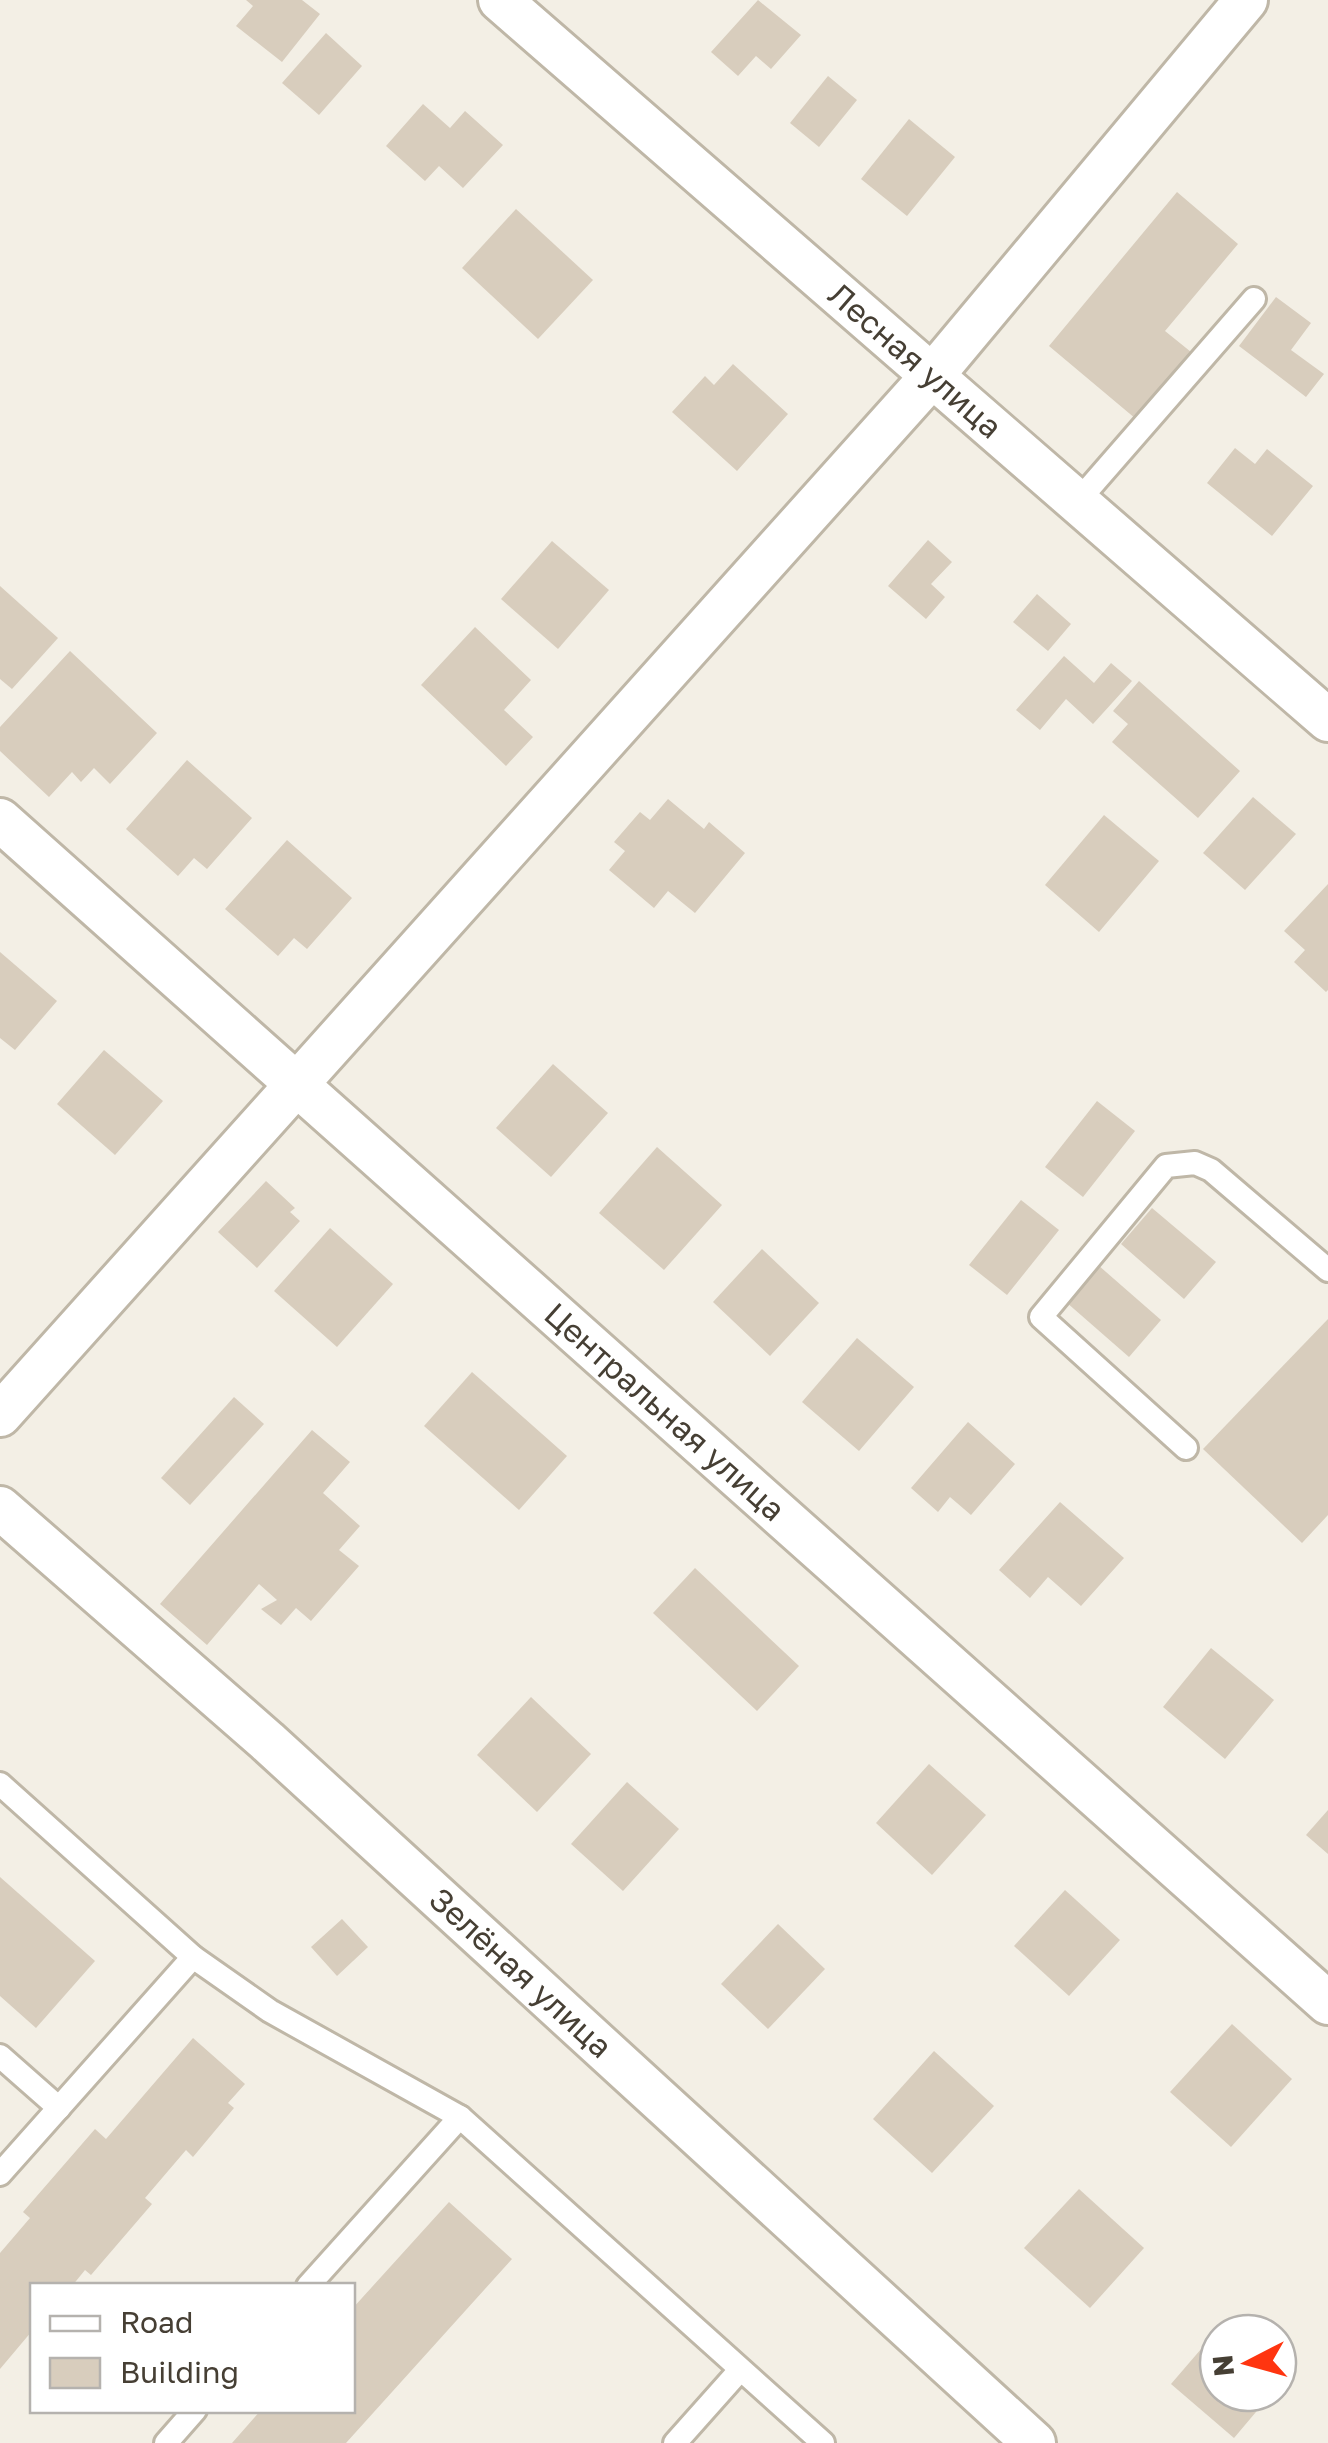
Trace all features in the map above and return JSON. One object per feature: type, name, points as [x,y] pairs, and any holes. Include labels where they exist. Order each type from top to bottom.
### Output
[{"type":"street","name":"Лесная улица","points":[[500,0],[1328,720]]},
{"type":"street","points":[[0,1415],[932,376],[1246,0]]},
{"type":"street","name":"Центральная улица","points":[[0,820],[1328,2003]]},
{"type":"street","name":"Зелёная улица","points":[[0,1508],[266,1742],[1034,2443]]},
{"type":"lane","points":[[1078,502],[1254,299]]},
{"type":"lane","points":[[1186,1448],[1041,1316],[1166,1166],[1178,1163],[1195,1163],[1212,1170],[1328,1270]]},
{"type":"lane","points":[[0,1784],[194,1957],[270,2011],[460,2117],[823,2443]]},
{"type":"lane","points":[[0,2174],[194,1957]]},
{"type":"lane","points":[[0,2056],[59,2108]]},
{"type":"lane","points":[[311,2283],[460,2117]]},
{"type":"lane","points":[[674,2443],[740,2370]]},
{"type":"lane","points":[[166,2443],[192,2413]]},
{"type":"building","points":[[246,0],[302,0],[320,14],[282,62],[236,26],[253,6]]},
{"type":"building","points":[[758,0],[801,35],[771,69],[756,56],[738,76],[711,52]]},
{"type":"building","points":[[326,33],[362,66],[319,115],[282,83]]},
{"type":"building","points":[[828,76],[857,100],[819,147],[790,123]]},
{"type":"building","points":[[423,104],[450,128],[465,111],[503,145],[463,188],[439,166],[425,181],[386,146]]},
{"type":"building","points":[[909,119],[955,157],[907,216],[861,179]]},
{"type":"building","points":[[1177,192],[1238,244],[1165,331],[1191,352],[1136,419],[1049,346]]},
{"type":"building","points":[[516,209],[593,280],[538,339],[462,268]]},
{"type":"building","points":[[1276,297],[1311,323],[1291,350],[1324,374],[1306,397],[1239,346]]},
{"type":"building","points":[[733,364],[788,414],[737,471],[672,412],[705,376],[714,385]]},
{"type":"building","points":[[1235,448],[1255,464],[1267,449],[1313,486],[1272,536],[1207,483]]},
{"type":"building","points":[[928,540],[952,562],[931,584],[945,597],[926,619],[888,586]]},
{"type":"building","points":[[552,541],[609,590],[558,649],[501,599]]},
{"type":"building","points":[[0,586],[58,638],[12,689],[0,679]]},
{"type":"building","points":[[1037,594],[1071,624],[1048,651],[1013,622]]},
{"type":"building","points":[[475,627],[531,680],[504,710],[533,737],[506,766],[421,685]]},
{"type":"building","points":[[70,651],[157,733],[110,784],[94,768],[81,782],[72,772],[49,797],[0,751],[0,727]]},
{"type":"building","points":[[1064,656],[1094,683],[1111,663],[1132,681],[1093,724],[1066,699],[1040,730],[1016,710]]},
{"type":"building","points":[[1139,681],[1240,771],[1198,818],[1112,742],[1128,724],[1113,711]]},
{"type":"building","points":[[187,760],[252,818],[207,869],[194,858],[178,876],[126,829]]},
{"type":"building","points":[[1253,797],[1296,834],[1245,890],[1203,853]]},
{"type":"building","points":[[668,799],[704,829],[709,822],[745,853],[695,913],[668,891],[654,908],[609,870],[625,851],[614,842],[640,812],[650,820]]},
{"type":"building","points":[[1104,815],[1159,861],[1099,932],[1045,885]]},
{"type":"building","points":[[287,840],[352,898],[307,949],[294,938],[278,956],[225,909]]},
{"type":"building","points":[[1328,884],[1326,992],[1294,962],[1305,950],[1284,931]]},
{"type":"building","points":[[0,952],[57,1001],[15,1050],[0,1038]]},
{"type":"building","points":[[104,1050],[163,1101],[115,1155],[57,1104]]},
{"type":"building","points":[[553,1064],[608,1113],[551,1177],[496,1128]]},
{"type":"building","points":[[1097,1101],[1135,1131],[1083,1197],[1045,1167]]},
{"type":"building","points":[[657,1147],[722,1205],[664,1270],[599,1213]]},
{"type":"building","points":[[266,1181],[295,1208],[290,1212],[300,1221],[257,1268],[218,1232]]},
{"type":"building","points":[[1021,1200],[1059,1230],[1007,1295],[969,1265]]},
{"type":"building","points":[[1152,1208],[1216,1262],[1184,1299],[1121,1244]]},
{"type":"building","points":[[330,1228],[393,1284],[337,1347],[274,1291]]},
{"type":"building","points":[[762,1249],[819,1303],[770,1356],[713,1302]]},
{"type":"building","points":[[1098,1265],[1161,1320],[1129,1357],[1066,1302]]},
{"type":"building","points":[[1328,1319],[1328,1515],[1302,1543],[1203,1449]]},
{"type":"building","points":[[857,1338],[914,1387],[859,1451],[802,1402]]},
{"type":"building","points":[[472,1372],[567,1456],[519,1510],[424,1426]]},
{"type":"building","points":[[234,1397],[264,1424],[190,1505],[161,1478]]},
{"type":"building","points":[[968,1422],[1015,1464],[971,1515],[950,1497],[938,1512],[911,1488]]},
{"type":"building","points":[[312,1430],[350,1462],[323,1493],[360,1526],[339,1550],[359,1566],[311,1621],[296,1608],[281,1625],[261,1609],[277,1600],[259,1584],[207,1645],[160,1604]]},
{"type":"building","points":[[1060,1502],[1124,1558],[1081,1606],[1048,1577],[1030,1598],[999,1570]]},
{"type":"building","points":[[695,1568],[799,1666],[757,1711],[653,1613]]},
{"type":"building","points":[[1211,1648],[1274,1700],[1225,1759],[1163,1707]]},
{"type":"building","points":[[531,1697],[591,1754],[537,1812],[477,1755]]},
{"type":"building","points":[[929,1764],[986,1815],[932,1875],[876,1823]]},
{"type":"building","points":[[627,1782],[679,1829],[623,1891],[571,1844]]},
{"type":"building","points":[[1328,1810],[1328,1854],[1306,1835]]},
{"type":"building","points":[[0,1877],[95,1961],[36,2028],[0,1996]]},
{"type":"building","points":[[1065,1890],[1120,1940],[1069,1996],[1014,1946]]},
{"type":"building","points":[[342,1919],[368,1947],[337,1976],[311,1947]]},
{"type":"building","points":[[778,1924],[825,1969],[768,2029],[721,1984]]},
{"type":"building","points":[[1232,2024],[1292,2079],[1231,2147],[1170,2092]]},
{"type":"building","points":[[193,2038],[245,2084],[228,2103],[234,2108],[193,2157],[186,2150],[145,2198],[152,2204],[91,2275],[85,2270],[74,2283],[30,2283],[30,2333],[0,2369],[0,2253],[30,2218],[23,2212],[95,2129],[106,2139]]},
{"type":"building","points":[[934,2051],[994,2106],[932,2173],[873,2119]]},
{"type":"building","points":[[1079,2189],[1144,2248],[1090,2308],[1024,2248]]},
{"type":"building","points":[[449,2202],[512,2259],[346,2443],[232,2443],[258,2413],[355,2413],[355,2306]]},
{"type":"building","points":[[1198,2353],[1198,2407],[1171,2384]]},
{"type":"building","points":[[1205,2413],[1255,2413],[1234,2438]]}]
